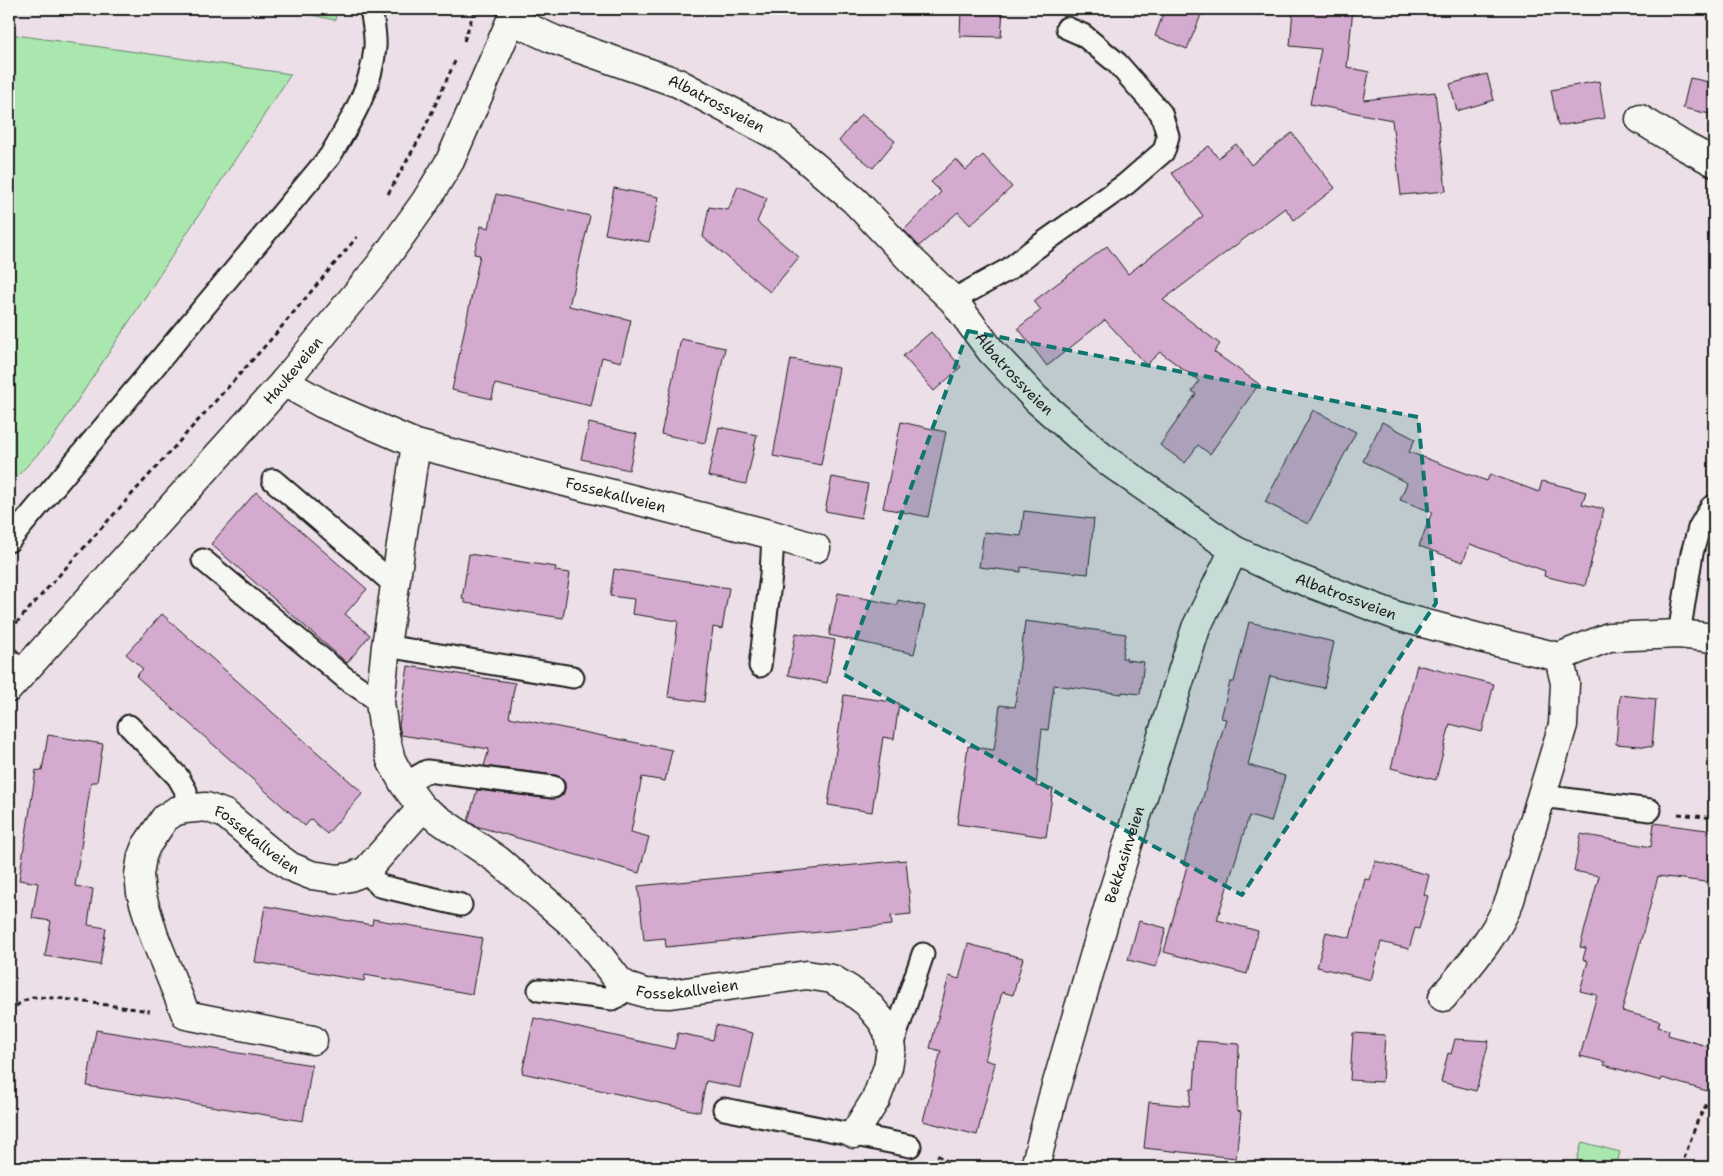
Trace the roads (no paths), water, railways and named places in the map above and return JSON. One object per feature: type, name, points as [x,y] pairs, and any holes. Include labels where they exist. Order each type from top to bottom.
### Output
[{"type":"street","name":"Albatrossveien","points":[[513,14],[555,40],[678,82],[783,139],[856,201],[910,259],[953,300],[991,351],[1043,406],[1102,458],[1234,550],[1286,574],[1400,617],[1559,657]]},
{"type":"street","name":"Haukeveien","points":[[13,673],[284,382],[380,265],[425,202],[450,162],[513,14]]},
{"type":"street","points":[[1640,119],[1714,162]]},
{"type":"street","name":"Fossekallveien","points":[[284,382],[323,404],[416,444],[773,535],[816,548]]},
{"type":"street","name":"Fossekallveien","points":[[416,444],[386,646],[380,702],[384,732],[391,760],[404,784],[422,808],[498,860],[562,915],[588,940],[619,981],[630,988],[645,992],[670,994],[816,975],[832,979],[867,1003],[883,1022],[888,1032],[891,1049],[888,1067],[879,1093],[854,1134]]},
{"type":"street","name":"Bekkasinveien","points":[[1035,1167],[1052,1100],[1112,896],[1193,637],[1234,550]]},
{"type":"street","points":[[1443,997],[1490,940],[1502,920],[1564,725],[1565,683],[1559,657],[1609,637],[1679,634],[1714,638]]},
{"type":"street","name":"Fossekallveien","points":[[185,808],[206,807],[225,814],[291,867],[311,875],[339,879],[366,871]]},
{"type":"street","points":[[185,808],[176,811],[159,825],[146,846],[142,856],[139,875],[141,893],[154,936],[186,1015],[312,1040]]},
{"type":"street","points":[[366,871],[422,808]]},
{"type":"lane","points":[[9,541],[330,156],[353,118],[366,89],[376,46],[371,9]]},
{"type":"lane","points":[[953,300],[1009,269],[1126,184],[1164,152],[1168,136],[1161,113],[1117,62],[1083,35],[1066,28]]},
{"type":"lane","points":[[273,480],[395,585]]},
{"type":"lane","points":[[1679,634],[1692,553],[1699,528],[1711,507],[1714,506]]},
{"type":"lane","points":[[760,666],[771,575],[773,535]]},
{"type":"lane","points":[[203,560],[345,678],[380,702]]},
{"type":"lane","points":[[386,646],[573,677]]},
{"type":"lane","points":[[129,726],[178,777],[186,791],[185,808]]},
{"type":"lane","points":[[404,784],[427,771],[553,787]]},
{"type":"lane","points":[[1542,796],[1650,810]]},
{"type":"lane","points":[[366,871],[380,886],[460,905]]},
{"type":"lane","points":[[891,1049],[923,954]]},
{"type":"lane","points":[[538,990],[613,999],[630,988]]},
{"type":"lane","points":[[724,1109],[910,1146]]}]
